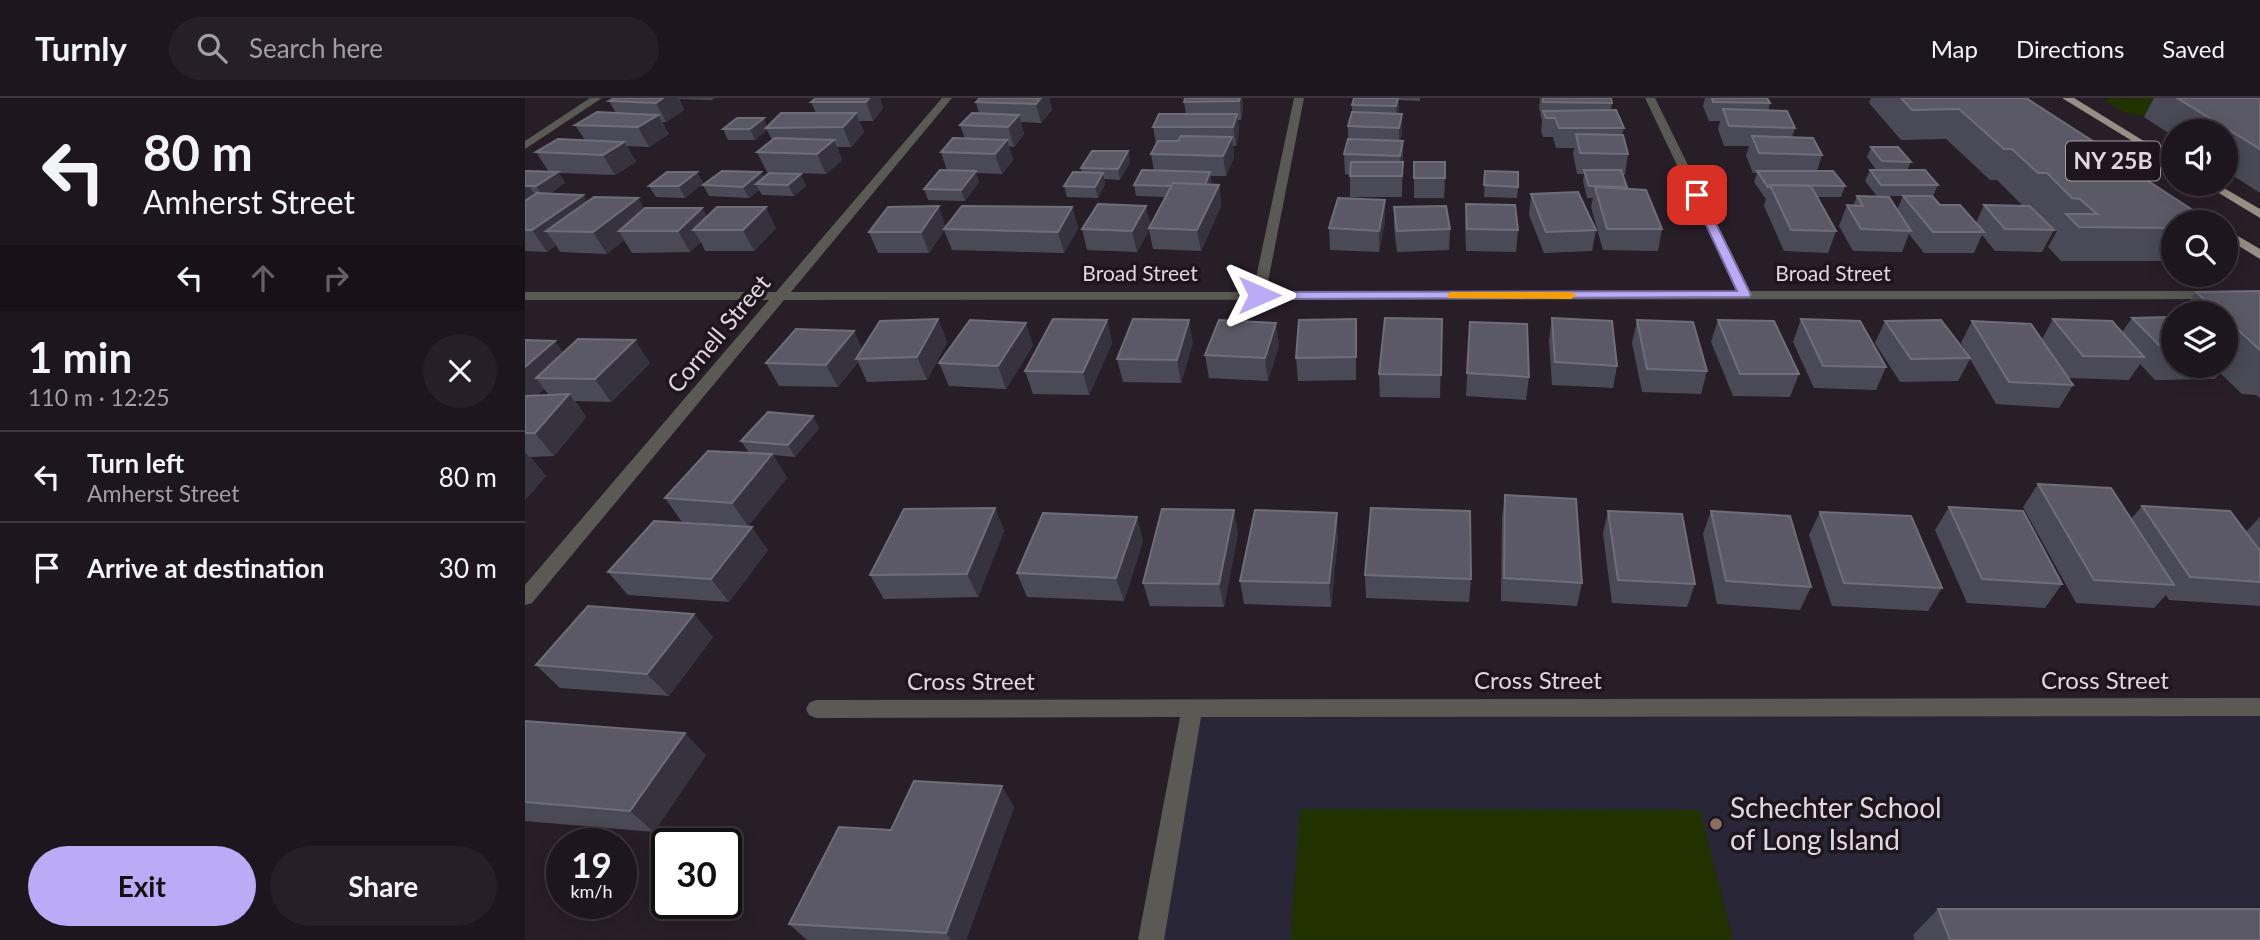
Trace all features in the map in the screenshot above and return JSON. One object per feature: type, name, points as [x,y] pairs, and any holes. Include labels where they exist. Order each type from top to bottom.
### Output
[{"type":"main road","name":"NY 25B","points":[[2067,98],[2161,156]]},
{"type":"main road","points":[[2229,196],[2260,214]]},
{"type":"main road","points":[[2238,241],[2260,255]]},
{"type":"street","points":[[525,146],[597,98]]},
{"type":"street","name":"Cornell Street","points":[[525,598],[947,98]]},
{"type":"street","points":[[1259,295],[1299,98]]},
{"type":"street","points":[[1650,98],[1745,295]]},
{"type":"street","name":"Broad Street","points":[[525,296],[2260,295]]},
{"type":"street","name":"Cross Street","points":[[816,709],[2260,707]]},
{"type":"street","points":[[1151,940],[1192,708]]},
{"type":"shaded area","name":"Schechter School of Long Island","points":[[2260,707],[2260,940],[1150,940],[1192,708]]},
{"type":"green space","points":[[2110,98],[2254,98],[2260,115],[2143,116],[2123,112],[2106,102]]},
{"type":"green space","points":[[1300,809],[1700,810],[1733,940],[1290,940]]},
{"type":"building","points":[[614,98],[663,98],[656,103],[609,101]]},
{"type":"building","points":[[816,98],[869,98],[866,102],[811,102]]},
{"type":"building","points":[[980,98],[1041,98],[1036,104],[976,102]]},
{"type":"building","points":[[1185,98],[1240,98],[1239,101],[1184,102]]},
{"type":"building","points":[[1354,98],[1398,98],[1396,106],[1352,105]]},
{"type":"building","points":[[1543,98],[1611,98],[1612,103],[1543,102]]},
{"type":"building","points":[[1712,98],[1767,98],[1770,103],[1713,102]]},
{"type":"building","points":[[1901,98],[2026,98],[2161,189],[2161,196],[2171,196],[2193,210],[2161,210],[2161,228],[2079,227],[2066,214],[2097,214],[2080,199],[2072,198],[2047,173],[2038,173],[2012,149],[2004,149],[1959,109],[1912,110]]},
{"type":"building","points":[[2177,98],[2260,98],[2260,149],[2238,135],[2238,119],[2211,119]]},
{"type":"building","points":[[1723,109],[1787,111],[1795,128],[1729,126]]},
{"type":"building","points":[[1616,110],[1624,128],[1559,128],[1555,118],[1546,118],[1543,111]]},
{"type":"building","points":[[597,112],[658,115],[638,127],[575,125]]},
{"type":"building","points":[[1352,112],[1402,114],[1399,128],[1348,126]]},
{"type":"building","points":[[781,113],[856,113],[843,127],[766,128]]},
{"type":"building","points":[[972,113],[1019,115],[1008,127],[960,125]]},
{"type":"building","points":[[1159,114],[1237,114],[1233,127],[1153,127]]},
{"type":"building","points":[[737,118],[764,118],[750,129],[723,129]]},
{"type":"building","points":[[1576,134],[1623,135],[1628,154],[1580,153]]},
{"type":"building","points":[[1181,136],[1232,137],[1223,156],[1151,154],[1158,141],[1178,141]]},
{"type":"building","points":[[1752,136],[1813,138],[1822,155],[1759,153]]},
{"type":"building","points":[[775,138],[834,140],[817,154],[757,152]]},
{"type":"building","points":[[953,138],[1007,140],[995,154],[941,152]]},
{"type":"building","points":[[558,139],[624,142],[603,155],[536,152]]},
{"type":"building","points":[[1348,139],[1403,141],[1400,156],[1344,154]]},
{"type":"building","points":[[1871,147],[1898,147],[1911,162],[1882,161]]},
{"type":"building","points":[[1092,151],[1128,151],[1118,169],[1081,168]]},
{"type":"building","points":[[1351,162],[1403,162],[1402,176],[1350,176]]},
{"type":"building","points":[[1414,162],[1445,162],[1445,178],[1414,178]]},
{"type":"building","points":[[940,170],[976,171],[961,190],[924,189]]},
{"type":"building","points":[[1142,170],[1210,172],[1205,185],[1134,185]]},
{"type":"building","points":[[1584,170],[1621,170],[1627,187],[1589,186]]},
{"type":"building","points":[[1870,170],[1925,170],[1938,185],[1881,185]]},
{"type":"building","points":[[525,171],[558,172],[536,186],[525,186]]},
{"type":"building","points":[[722,171],[761,172],[743,187],[703,185]]},
{"type":"building","points":[[1485,171],[1518,172],[1518,187],[1484,185]]},
{"type":"building","points":[[1757,171],[1833,171],[1845,186],[1768,187]]},
{"type":"building","points":[[667,172],[697,172],[679,186],[649,186]]},
{"type":"building","points":[[1073,172],[1103,173],[1095,187],[1064,186]]},
{"type":"building","points":[[769,173],[801,174],[788,185],[756,184]]},
{"type":"building","points":[[1173,183],[1219,185],[1197,230],[1149,228]]},
{"type":"building","points":[[1770,185],[1811,186],[1836,231],[1791,230]]},
{"type":"building","points":[[1595,187],[1646,190],[1662,229],[1607,229]]},
{"type":"building","points":[[1578,192],[1596,230],[1546,232],[1531,194]]},
{"type":"building","points":[[537,193],[583,195],[532,230],[525,230],[525,201]]},
{"type":"building","points":[[1857,196],[1889,197],[1911,231],[1861,229],[1847,205],[1863,206]]},
{"type":"building","points":[[1903,196],[1932,196],[1940,205],[1960,205],[1984,232],[1933,232]]},
{"type":"building","points":[[594,197],[638,198],[593,232],[546,231]]},
{"type":"building","points":[[1338,198],[1385,200],[1379,231],[1329,228]]},
{"type":"building","points":[[1098,204],[1146,206],[1132,231],[1082,229]]},
{"type":"building","points":[[1466,204],[1515,205],[1518,230],[1467,229]]},
{"type":"building","points":[[1984,205],[2030,206],[2054,230],[2005,229]]},
{"type":"building","points":[[939,206],[921,232],[869,232],[888,207]]},
{"type":"building","points":[[962,206],[1072,207],[1058,232],[944,229]]},
{"type":"building","points":[[1446,206],[1450,229],[1397,231],[1394,207]]},
{"type":"building","points":[[717,207],[766,207],[743,230],[693,230]]},
{"type":"building","points":[[645,208],[702,208],[678,231],[619,231]]},
{"type":"building","points":[[2260,291],[2260,350],[2238,330],[2238,301],[2206,301],[2196,292]]},
{"type":"building","points":[[2161,317],[2161,347],[2132,318]]},
{"type":"building","points":[[1385,318],[1442,319],[1441,375],[1379,374]]},
{"type":"building","points":[[1552,318],[1612,321],[1617,366],[1555,362]]},
{"type":"building","points":[[938,319],[917,357],[856,359],[880,321]]},
{"type":"building","points":[[1053,319],[1107,320],[1083,372],[1025,371]]},
{"type":"building","points":[[1133,319],[1189,320],[1177,360],[1117,359]]},
{"type":"building","points":[[1356,319],[1356,357],[1296,358],[1299,320]]},
{"type":"building","points":[[1801,319],[1860,321],[1886,367],[1823,366]]},
{"type":"building","points":[[2053,319],[2112,321],[2144,357],[2083,356]]},
{"type":"building","points":[[970,320],[1026,323],[998,366],[939,363]]},
{"type":"building","points":[[1219,320],[1276,323],[1265,358],[1205,355]]},
{"type":"building","points":[[1637,320],[1693,322],[1707,371],[1647,369]]},
{"type":"building","points":[[1718,320],[1774,321],[1799,374],[1740,374]]},
{"type":"building","points":[[1941,320],[1970,358],[1911,359],[1885,321]]},
{"type":"building","points":[[1972,321],[2031,324],[2073,385],[2009,382]]},
{"type":"building","points":[[1470,322],[1527,324],[1529,377],[1467,373]]},
{"type":"building","points":[[796,329],[854,331],[826,365],[766,363]]},
{"type":"building","points":[[578,339],[635,340],[595,379],[536,378]]},
{"type":"building","points":[[525,340],[555,341],[525,367]]},
{"type":"building","points":[[569,394],[535,433],[525,433],[525,396]]},
{"type":"building","points":[[768,412],[813,416],[788,445],[741,441]]},
{"type":"building","points":[[708,451],[772,454],[732,503],[665,498]]},
{"type":"building","points":[[2038,484],[2111,488],[2174,585],[2094,580]]},
{"type":"building","points":[[1505,495],[1576,499],[1582,583],[1504,578]]},
{"type":"building","points":[[2142,506],[2230,511],[2260,551],[2260,582],[2190,577]]},
{"type":"building","points":[[1949,507],[2023,511],[2062,584],[1982,579]]},
{"type":"building","points":[[995,508],[967,574],[870,575],[904,509]]},
{"type":"building","points":[[1371,508],[1470,511],[1471,579],[1365,575]]},
{"type":"building","points":[[1162,509],[1234,510],[1219,584],[1143,583]]},
{"type":"building","points":[[1255,510],[1337,513],[1329,583],[1240,581]]},
{"type":"building","points":[[1608,511],[1682,514],[1695,584],[1618,580]]},
{"type":"building","points":[[1711,511],[1790,516],[1811,587],[1726,581]]},
{"type":"building","points":[[1820,512],[1911,516],[1942,588],[1844,583]]},
{"type":"building","points":[[1043,513],[1137,517],[1116,578],[1017,573]]},
{"type":"building","points":[[654,521],[752,527],[711,579],[608,572]]},
{"type":"building","points":[[588,606],[694,614],[647,674],[536,665]]},
{"type":"building","points":[[525,721],[685,733],[630,811],[525,802]]},
{"type":"building","points":[[914,781],[1002,786],[946,933],[789,924],[839,827],[891,830]]},
{"type":"building","points":[[1938,909],[2260,909],[2260,940],[1950,940]]},
{"type":"slow traffic","points":[[1452,295],[1571,295]]},
{"type":"place","name":"Schechter School of Long Island","points":[[1716,824]]},
{"type":"route","points":[[1259,295],[1745,295],[1697,195]]}]
